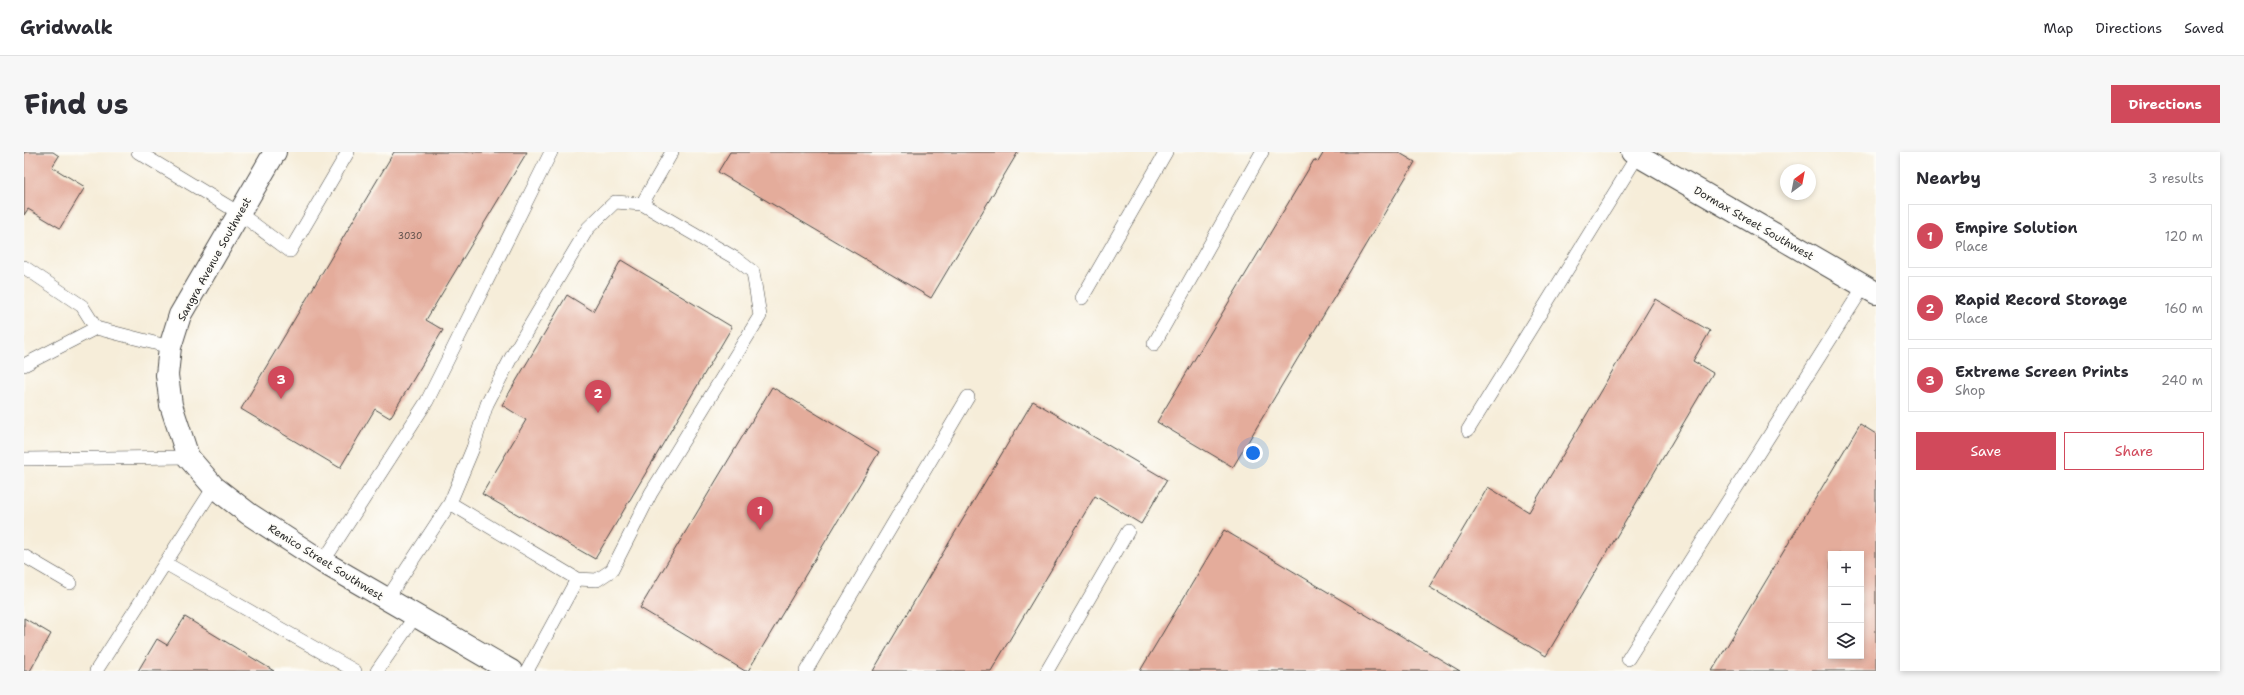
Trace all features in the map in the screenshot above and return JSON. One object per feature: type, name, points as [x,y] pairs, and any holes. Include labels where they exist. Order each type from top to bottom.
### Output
[{"type":"street","name":"Sangra Avenue Southwest","points":[[174,420],[167,375],[170,347],[180,315],[275,152]]},
{"type":"street","name":"Dormax Street Southwest","points":[[1635,154],[1870,290]]},
{"type":"street","name":"Remico Street Southwest","points":[[174,420],[188,457],[214,487],[249,514],[323,562],[511,671]]},
{"type":"lane","points":[[138,152],[239,213],[290,251],[348,152]]},
{"type":"lane","points":[[323,562],[427,401],[551,152]]},
{"type":"lane","points":[[642,204],[672,152]]},
{"type":"lane","points":[[1082,298],[1166,152]]},
{"type":"lane","points":[[1154,344],[1262,152]]},
{"type":"lane","points":[[1468,430],[1635,154]]},
{"type":"lane","points":[[387,599],[450,503],[473,448],[487,404],[513,354],[588,228],[614,202],[642,204],[735,258],[753,272],[760,316],[651,493],[612,570],[597,580],[577,580],[450,503]]},
{"type":"lane","points":[[24,267],[82,306],[96,328]]},
{"type":"lane","points":[[1628,659],[1870,290]]},
{"type":"lane","points":[[24,365],[96,328],[170,347]]},
{"type":"lane","points":[[806,671],[968,397]]},
{"type":"lane","points":[[24,459],[188,457]]},
{"type":"lane","points":[[96,671],[214,487]]},
{"type":"lane","points":[[1047,671],[1128,531]]},
{"type":"lane","points":[[24,556],[70,583]]},
{"type":"lane","points":[[165,563],[356,671]]},
{"type":"lane","points":[[528,671],[577,580]]},
{"type":"lane","points":[[377,671],[416,616]]},
{"type":"building","points":[[24,152],[53,152],[59,156],[52,167],[85,187],[60,228],[28,209],[24,215]]},
{"type":"building","points":[[394,152],[527,152],[426,320],[443,330],[390,418],[375,409],[340,468],[241,409]]},
{"type":"building","points":[[730,152],[1018,152],[931,298],[718,172]]},
{"type":"building","points":[[1324,152],[1398,152],[1415,162],[1233,467],[1157,422],[1314,160],[1318,162]]},
{"type":"building","points":[[621,260],[732,327],[595,559],[482,494],[526,420],[502,405],[567,295],[593,311]]},
{"type":"building","points":[[1655,299],[1710,331],[1693,361],[1713,373],[1546,656],[1429,587],[1488,487],[1529,512]]},
{"type":"building","points":[[772,387],[879,452],[748,671],[745,671],[640,608]]},
{"type":"building","points":[[1033,401],[1167,480],[1141,524],[1095,496],[991,671],[873,671]]},
{"type":"building","points":[[1860,424],[1876,434],[1876,671],[1712,671]]},
{"type":"building","points":[[1224,530],[1460,671],[1140,671]]},
{"type":"building","points":[[185,617],[274,671],[138,671],[157,639],[167,645]]},
{"type":"building","points":[[24,618],[51,634],[30,671],[24,671]]},
{"type":"place","name":"Extreme Screen Prints","points":[[281,399]]},
{"type":"place","name":"Rapid Record Storage","points":[[598,413]]},
{"type":"place","name":"Empire Solution","points":[[760,530]]}]
